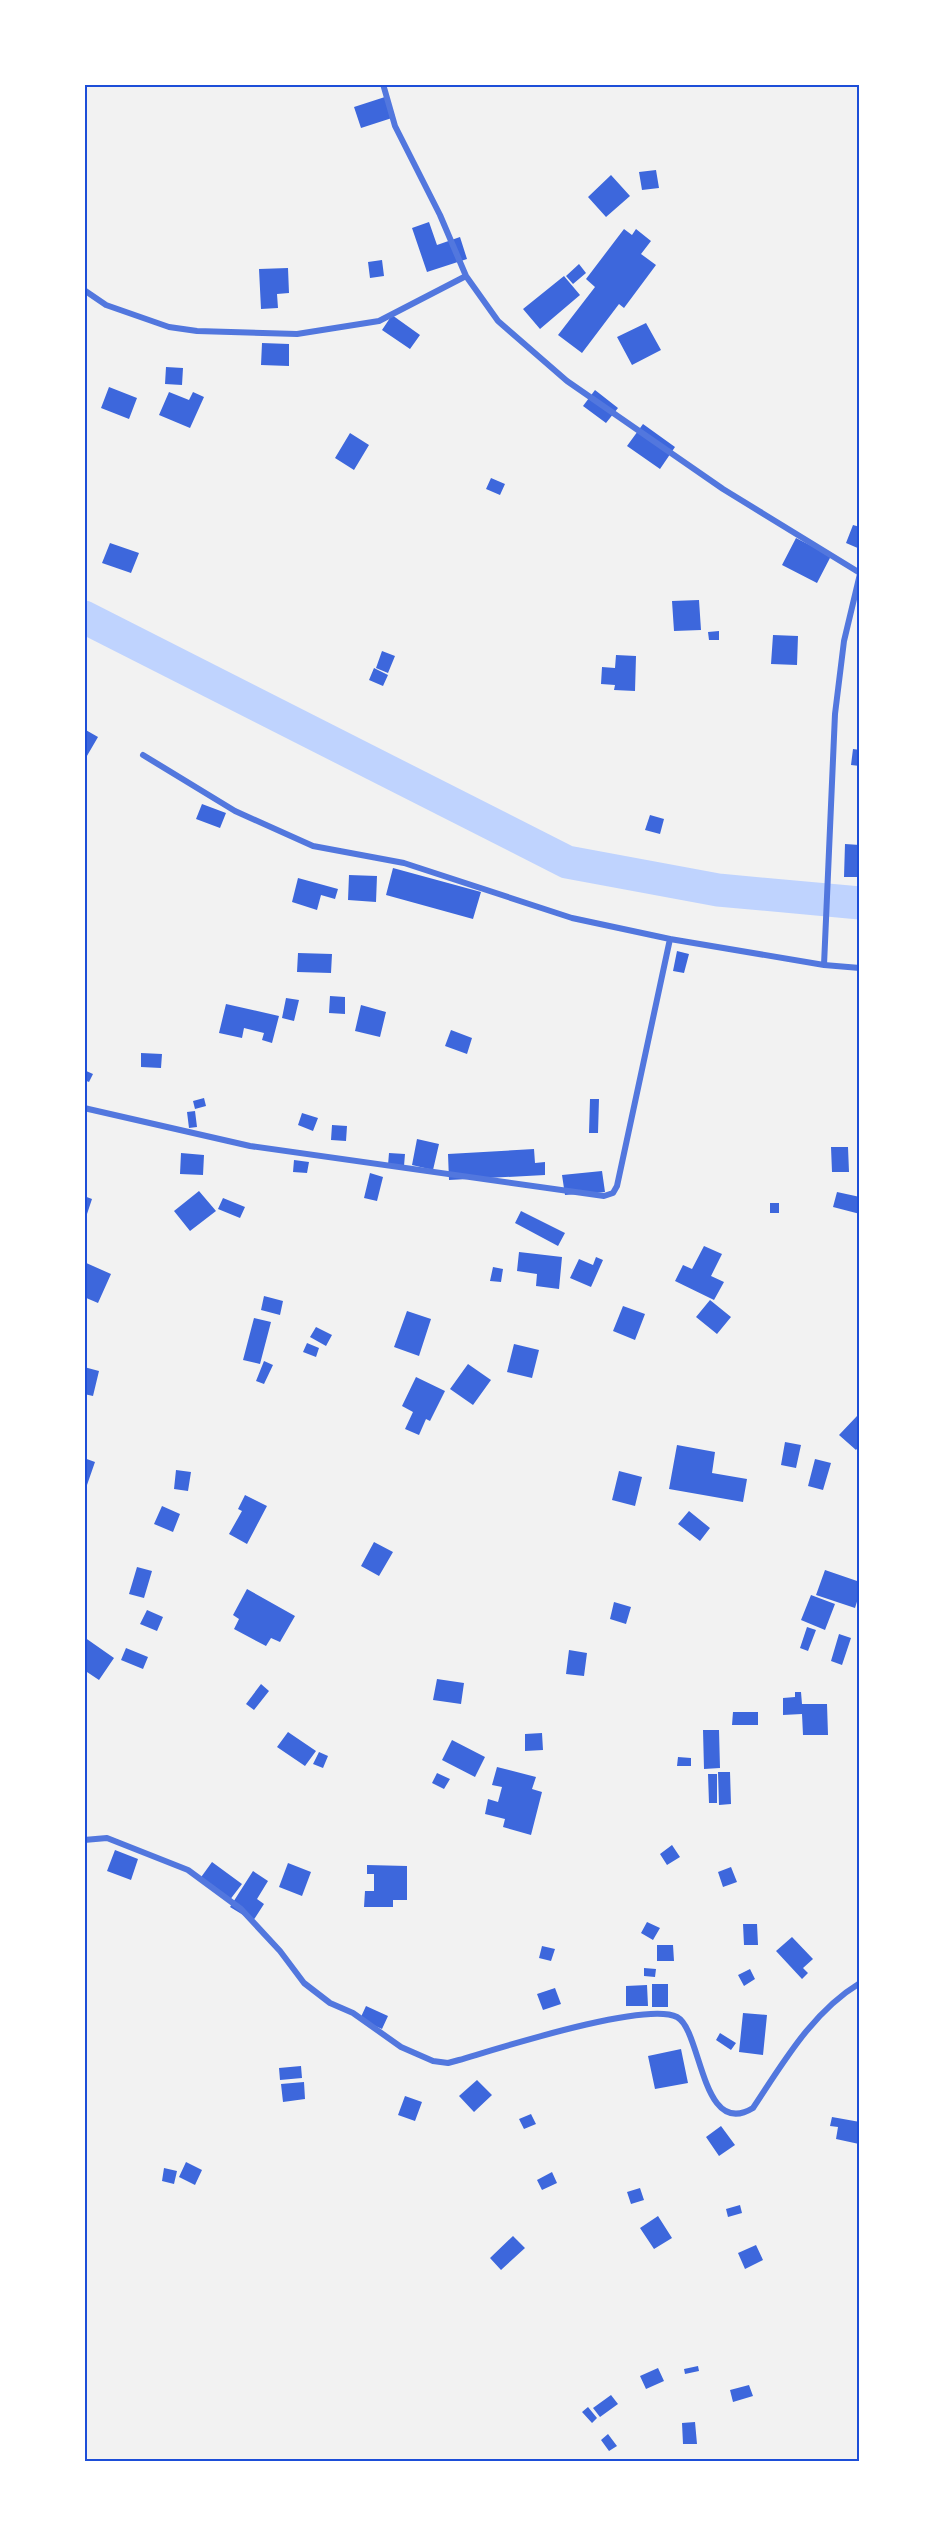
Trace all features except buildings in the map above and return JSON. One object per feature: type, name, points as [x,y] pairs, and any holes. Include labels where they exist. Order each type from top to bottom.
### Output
[{"type":"street","points":[[383,84],[395,126],[440,215],[466,276],[498,321],[567,381],[723,489],[860,574],[844,641],[835,714],[824,964]]},
{"type":"street","points":[[84,290],[106,305],[169,327],[197,331],[297,334],[379,321],[466,276]]},
{"type":"street","points":[[143,755],[235,811],[313,846],[404,862],[572,918],[670,939],[860,968]]},
{"type":"street","points":[[84,1108],[250,1146],[604,1196],[613,1193],[617,1186],[670,939]]},
{"type":"street","points":[[84,1840],[107,1838],[188,1870],[241,1909],[280,1951],[304,1983],[330,2003],[353,2013],[401,2047],[433,2061],[448,2063],[580,2025],[657,2013],[675,2016],[684,2022],[711,2094],[719,2105],[732,2113],[744,2114],[753,2108],[788,2055],[818,2018],[860,1983]]},
{"type":"waterway","points":[[84,617],[567,862],[718,890],[860,903]]}]
